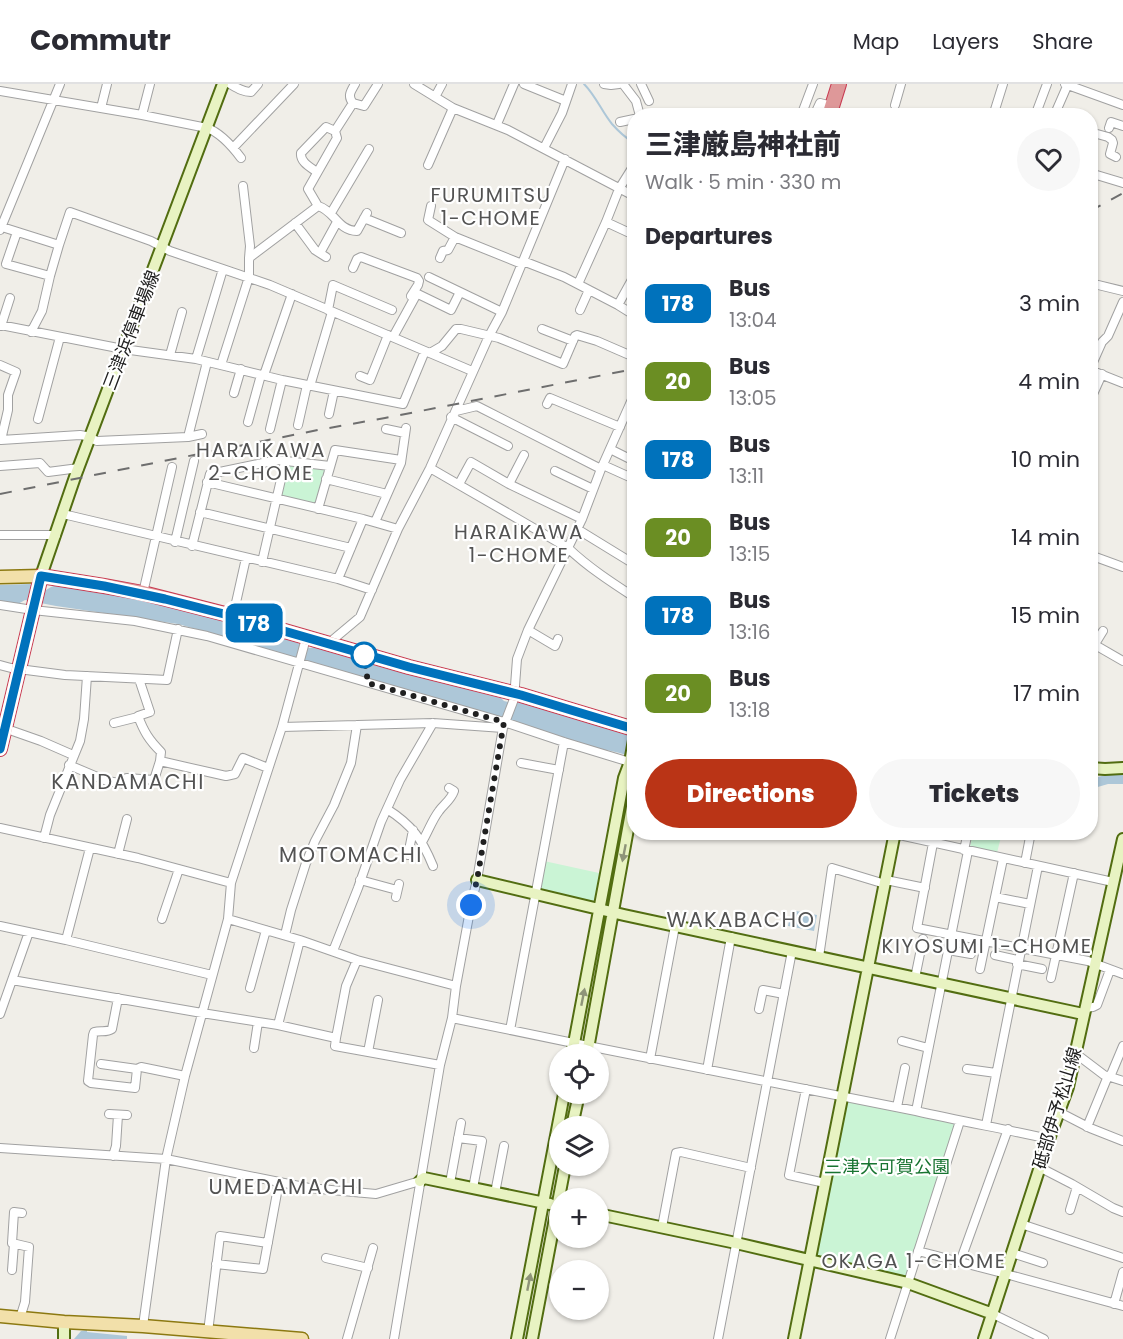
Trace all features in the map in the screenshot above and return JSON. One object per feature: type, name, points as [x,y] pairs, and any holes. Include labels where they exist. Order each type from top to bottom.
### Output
[{"type":"highway","points":[[827,108],[830,84]]},
{"type":"highway","points":[[828,108],[839,84]]},
{"type":"highway","points":[[0,749],[2,727],[41,579],[143,593],[232,616],[305,641],[327,644],[627,727]]},
{"type":"main road","points":[[0,577],[41,579]]},
{"type":"main road","points":[[0,1316],[302,1339]]},
{"type":"street","points":[[59,245],[1,228],[60,84]]},
{"type":"street","points":[[101,108],[107,84]]},
{"type":"street","points":[[142,114],[150,84]]},
{"type":"street","name":"三津浜停車場線","points":[[41,579],[79,468],[223,84]]},
{"type":"street","points":[[230,84],[238,89],[251,92],[258,84]]},
{"type":"street","points":[[233,148],[294,84]]},
{"type":"street","points":[[356,84],[349,95],[350,99],[353,103],[364,106],[378,84]]},
{"type":"street","points":[[414,84],[453,108],[496,124],[627,193]]},
{"type":"street","points":[[435,97],[442,84]]},
{"type":"street","points":[[496,124],[513,84]]},
{"type":"street","points":[[524,84],[566,100]]},
{"type":"street","points":[[544,148],[562,113],[572,84]]},
{"type":"street","points":[[604,84],[618,84]]},
{"type":"street","points":[[623,84],[636,101],[638,108]]},
{"type":"street","points":[[641,84],[649,101]]},
{"type":"street","points":[[804,108],[813,84]]},
{"type":"street","points":[[895,105],[902,84]]},
{"type":"street","points":[[996,108],[1003,84]]},
{"type":"street","points":[[1038,108],[1047,84]]},
{"type":"street","points":[[1057,108],[1067,84],[1122,105],[1123,95]]},
{"type":"street","points":[[0,92],[142,114],[207,128],[214,130],[241,158]]},
{"type":"street","points":[[809,93],[825,108]]},
{"type":"street","points":[[353,103],[335,131],[337,138],[308,189],[318,206],[325,208],[337,222],[348,230],[357,231],[366,215],[398,229]]},
{"type":"street","points":[[428,165],[453,108]]},
{"type":"street","points":[[620,122],[627,120]]},
{"type":"street","points":[[1109,128],[1111,122],[1123,126]]},
{"type":"street","points":[[317,172],[303,161],[301,153],[326,127],[335,131]]},
{"type":"street","points":[[1098,134],[1112,140],[1110,154],[1116,157]]},
{"type":"street","points":[[330,213],[369,149]]},
{"type":"street","points":[[327,644],[360,617],[398,529],[430,468],[472,371],[502,312],[565,159]]},
{"type":"street","points":[[1098,175],[1123,183]]},
{"type":"street","points":[[578,284],[619,189],[627,176]]},
{"type":"street","points":[[221,365],[249,278],[250,246],[243,186]]},
{"type":"street","points":[[249,258],[318,206]]},
{"type":"street","points":[[431,206],[428,220],[455,237],[564,277],[627,311]]},
{"type":"street","points":[[31,332],[42,311],[50,276],[70,212],[172,252],[291,294],[472,371]]},
{"type":"street","points":[[295,223],[315,250],[323,255],[337,222]]},
{"type":"street","points":[[606,222],[627,232]]},
{"type":"street","points":[[17,232],[6,264],[50,276]]},
{"type":"street","points":[[440,258],[443,251],[448,250],[455,237]]},
{"type":"street","points":[[353,268],[357,259],[361,257],[417,278],[419,281],[370,380],[360,376]]},
{"type":"street","points":[[196,359],[223,269]]},
{"type":"street","points":[[429,277],[502,312]]},
{"type":"street","points":[[298,425],[330,311],[333,285],[393,310]]},
{"type":"street","points":[[1098,285],[1123,291]]},
{"type":"street","points":[[618,305],[627,289]]},
{"type":"street","points":[[580,310],[589,290]]},
{"type":"street","points":[[411,296],[418,294],[451,310],[459,292]]},
{"type":"street","points":[[248,422],[291,294]]},
{"type":"street","points":[[10,298],[1,325],[123,349],[196,359],[282,380],[403,404],[428,352],[442,346],[456,329],[500,338],[563,364],[575,336],[578,335],[627,354]]},
{"type":"street","points":[[1098,351],[1108,336],[1123,302]]},
{"type":"street","points":[[170,355],[182,312]]},
{"type":"street","points":[[542,329],[573,341]]},
{"type":"street","points":[[38,418],[60,337]]},
{"type":"street","points":[[188,437],[207,362]]},
{"type":"street","points":[[0,364],[16,372],[3,401],[8,410],[1,440],[80,435],[97,441],[188,437],[202,434]]},
{"type":"street","points":[[234,393],[240,369]]},
{"type":"street","points":[[1098,372],[1123,383]]},
{"type":"street","points":[[1098,383],[1102,374]]},
{"type":"street","points":[[270,429],[282,380]]},
{"type":"street","points":[[329,414],[334,391]]},
{"type":"street","points":[[547,404],[550,398],[620,427]]},
{"type":"street","points":[[454,414],[477,406],[602,467],[627,476]]},
{"type":"street","points":[[454,414],[508,446]]},
{"type":"street","points":[[394,1339],[440,1065],[452,1018],[505,722],[514,696],[517,659],[528,630],[582,519],[620,427],[627,419]]},
{"type":"street","points":[[375,522],[401,460],[406,431],[386,429]]},
{"type":"street","points":[[610,449],[627,458]]},
{"type":"street","points":[[318,509],[335,450],[401,460]]},
{"type":"street","points":[[509,484],[524,455]]},
{"type":"street","points":[[192,546],[207,482],[213,472],[277,460],[330,465]]},
{"type":"street","points":[[175,542],[194,461]]},
{"type":"street","points":[[262,562],[285,462]]},
{"type":"street","points":[[459,484],[471,462],[509,484],[582,519]]},
{"type":"street","points":[[0,466],[40,463],[48,472],[79,468]]},
{"type":"street","points":[[143,593],[172,467]]},
{"type":"street","points":[[430,468],[568,548],[584,563],[627,592]]},
{"type":"street","points":[[555,471],[593,489]]},
{"type":"street","points":[[326,479],[387,494]]},
{"type":"street","points":[[207,482],[398,529]]},
{"type":"street","points":[[200,512],[351,548]]},
{"type":"street","points":[[63,514],[338,579],[372,590]]},
{"type":"street","points":[[338,579],[363,519]]},
{"type":"street","points":[[577,529],[627,560]]},
{"type":"street","points":[[0,535],[56,535]]},
{"type":"street","points":[[232,616],[246,558]]},
{"type":"street","points":[[1098,558],[1123,567]]},
{"type":"street","points":[[0,605],[135,621],[207,636],[505,722],[627,761]]},
{"type":"street","points":[[0,665],[65,675],[167,680],[178,629]]},
{"type":"street","points":[[528,630],[555,646],[558,639]]},
{"type":"street","points":[[1098,637],[1103,631]]},
{"type":"street","points":[[143,1326],[166,1159],[185,1076],[228,919],[231,883],[282,726],[305,641]]},
{"type":"street","points":[[1098,646],[1123,661]]},
{"type":"street","points":[[44,838],[50,815],[80,741],[87,676]]},
{"type":"street","points":[[114,723],[150,712],[139,679]]},
{"type":"street","points":[[69,765],[107,781],[126,784],[127,778],[154,780],[161,752],[148,739],[138,717]]},
{"type":"street","points":[[282,726],[505,722]]},
{"type":"street","points":[[333,951],[387,809],[400,780],[433,723]]},
{"type":"street","points":[[285,935],[306,863],[351,763],[357,725]]},
{"type":"street","points":[[2,727],[73,756]]},
{"type":"street","points":[[510,1030],[564,742]]},
{"type":"street","points":[[160,761],[226,776],[235,774],[243,758],[268,768]]},
{"type":"street","points":[[520,763],[559,770]]},
{"type":"street","points":[[1098,769],[1123,768]]},
{"type":"street","points":[[574,1044],[627,772]]},
{"type":"street","points":[[422,842],[440,809],[453,795],[454,791],[450,788]]},
{"type":"street","points":[[387,809],[402,819],[422,842],[433,866]]},
{"type":"street","points":[[118,854],[127,819]]},
{"type":"street","points":[[0,828],[118,854],[231,883]]},
{"type":"street","points":[[408,855],[412,830]]},
{"type":"street","points":[[588,1044],[627,833]]},
{"type":"street","name":"砥部伊予松山線","points":[[984,1339],[1048,1139],[1068,1087],[1123,838]]},
{"type":"street","points":[[794,1339],[894,840]]},
{"type":"street","points":[[922,840],[1113,882]]},
{"type":"street","points":[[916,1111],[967,840]]},
{"type":"street","points":[[1024,863],[1029,840]]},
{"type":"street","points":[[933,843],[917,928],[1088,961],[1123,974]]},
{"type":"street","points":[[66,940],[90,848]]},
{"type":"street","points":[[980,969],[1003,859]]},
{"type":"street","points":[[986,1125],[1038,866]]},
{"type":"street","points":[[819,957],[832,868],[886,882],[925,888]]},
{"type":"street","points":[[162,919],[179,869]]},
{"type":"street","points":[[1051,978],[1074,873]]},
{"type":"street","points":[[360,880],[397,890]]},
{"type":"street","points":[[477,880],[941,984],[1084,1011],[1097,1005],[1110,970]]},
{"type":"street","points":[[995,897],[1030,904]]},
{"type":"street","points":[[228,919],[285,935],[357,960],[456,986]]},
{"type":"street","points":[[0,926],[212,975]]},
{"type":"street","points":[[650,1059],[675,926]]},
{"type":"street","points":[[250,988],[266,930]]},
{"type":"street","points":[[0,1014],[29,932]]},
{"type":"street","points":[[707,1070],[731,937]]},
{"type":"street","points":[[915,978],[923,939]]},
{"type":"street","points":[[278,1025],[300,940]]},
{"type":"street","points":[[948,950],[971,954]]},
{"type":"street","points":[[717,1339],[792,951]]},
{"type":"street","points":[[995,955],[1042,969]]},
{"type":"street","points":[[357,960],[346,986],[335,1046],[440,1065]]},
{"type":"street","points":[[12,980],[278,1025],[336,1038]]},
{"type":"street","points":[[758,1005],[763,990],[784,994]]},
{"type":"street","points":[[118,998],[112,1029],[94,1032],[88,1081],[135,1088],[137,1069]]},
{"type":"street","points":[[368,1052],[378,1023],[378,1000]]},
{"type":"street","points":[[452,1018],[510,1030],[556,1044]]},
{"type":"street","points":[[254,1048],[258,1022]]},
{"type":"street","points":[[902,1041],[928,1048]]},
{"type":"street","points":[[1088,1126],[1123,1046]]},
{"type":"street","points":[[609,1053],[806,1089],[1048,1139]]},
{"type":"street","points":[[1075,1053],[1097,1071],[1123,1082]]},
{"type":"street","points":[[101,1064],[137,1069],[141,1067],[185,1076]]},
{"type":"street","points":[[897,1107],[905,1068]]},
{"type":"street","points":[[967,1069],[996,1073]]},
{"type":"street","points":[[806,1089],[789,1175],[825,1183]]},
{"type":"street","points":[[518,1339],[562,1104]]},
{"type":"street","points":[[1059,1113],[1123,1142]]},
{"type":"street","points":[[109,1114],[122,1115],[114,1156]]},
{"type":"street","points":[[890,1339],[960,1121]]},
{"type":"street","points":[[450,1184],[461,1123]]},
{"type":"street","points":[[960,1262],[1008,1130]]},
{"type":"street","points":[[458,1138],[482,1141],[472,1188]]},
{"type":"street","points":[[495,1192],[504,1146]]},
{"type":"street","points":[[0,1148],[166,1159],[309,1188],[376,1194],[424,1178],[549,1204]]},
{"type":"street","points":[[662,1227],[676,1153],[681,1152],[751,1168]]},
{"type":"street","points":[[1039,1167],[1123,1212]]},
{"type":"street","points":[[216,1264],[263,1269],[279,1182]]},
{"type":"street","points":[[1070,1210],[1077,1187]]},
{"type":"street","points":[[12,1270],[14,1212],[22,1213]]},
{"type":"street","points":[[609,1216],[809,1259],[908,1283],[993,1314],[1044,1339]]},
{"type":"street","points":[[1021,1224],[1123,1258]]},
{"type":"street","points":[[208,1332],[219,1236],[268,1243]]},
{"type":"street","points":[[14,1244],[29,1247],[26,1302],[20,1318]]},
{"type":"street","points":[[347,1339],[373,1248]]},
{"type":"street","points":[[532,1339],[550,1248]]},
{"type":"street","points":[[918,1251],[1123,1306]]},
{"type":"street","points":[[1012,1253],[1044,1263]]},
{"type":"street","points":[[326,1258],[368,1268]]},
{"type":"street","points":[[1114,1304],[1123,1272]]},
{"type":"street","points":[[64,1322],[64,1339]]},
{"type":"green space","points":[[286,464],[328,467],[317,507],[278,497]]},
{"type":"green space","points":[[972,840],[1000,840],[997,853],[970,847]]},
{"type":"green space","points":[[544,861],[599,873],[594,903],[538,893]]},
{"type":"green space","name":"三津大可賀公園","points":[[844,1100],[957,1123],[907,1280],[812,1258]]},
{"type":"water","points":[[30,584],[46,590],[57,585],[153,602],[296,641],[306,647],[314,647],[501,698],[504,701],[512,703],[516,700],[627,735],[627,755],[601,750],[178,624],[25,600],[18,604],[0,602],[0,585]]},
{"type":"water","points":[[1123,773],[1123,784],[1098,787],[1098,777]]},
{"type":"water","points":[[791,910],[817,915],[814,931],[788,926]]},
{"type":"water","points":[[87,1330],[87,1332],[127,1336],[127,1339],[74,1339],[81,1331]]},
{"type":"waterway","points":[[584,84],[612,124],[627,138]]},
{"type":"railway","points":[[1098,207],[1123,193]]},
{"type":"railway","points":[[0,494],[627,370]]},
{"type":"bus line","name":"178","points":[[0,749],[41,576],[143,593],[409,667],[521,695],[627,727]]},
{"type":"district","name":"FURUMITSU 1-CHOME","points":[[491,206]]},
{"type":"district","name":"HARAIKAWA 2-CHOME","points":[[261,462]]},
{"type":"district","name":"HARAIKAWA 1-CHOME","points":[[519,544]]},
{"type":"district","name":"KANDAMACHI","points":[[128,781]]},
{"type":"district","name":"MOTOMACHI","points":[[351,854]]},
{"type":"district","name":"WAKABACHO","points":[[741,919]]},
{"type":"district","name":"KIYOSUMI 1-CHOME","points":[[987,946]]},
{"type":"district","name":"UMEDAMACHI","points":[[286,1186]]},
{"type":"district","name":"OKAGA 1-CHOME","points":[[914,1261]]},
{"type":"route","points":[[364,655],[368,683],[504,722],[471,905]]}]
